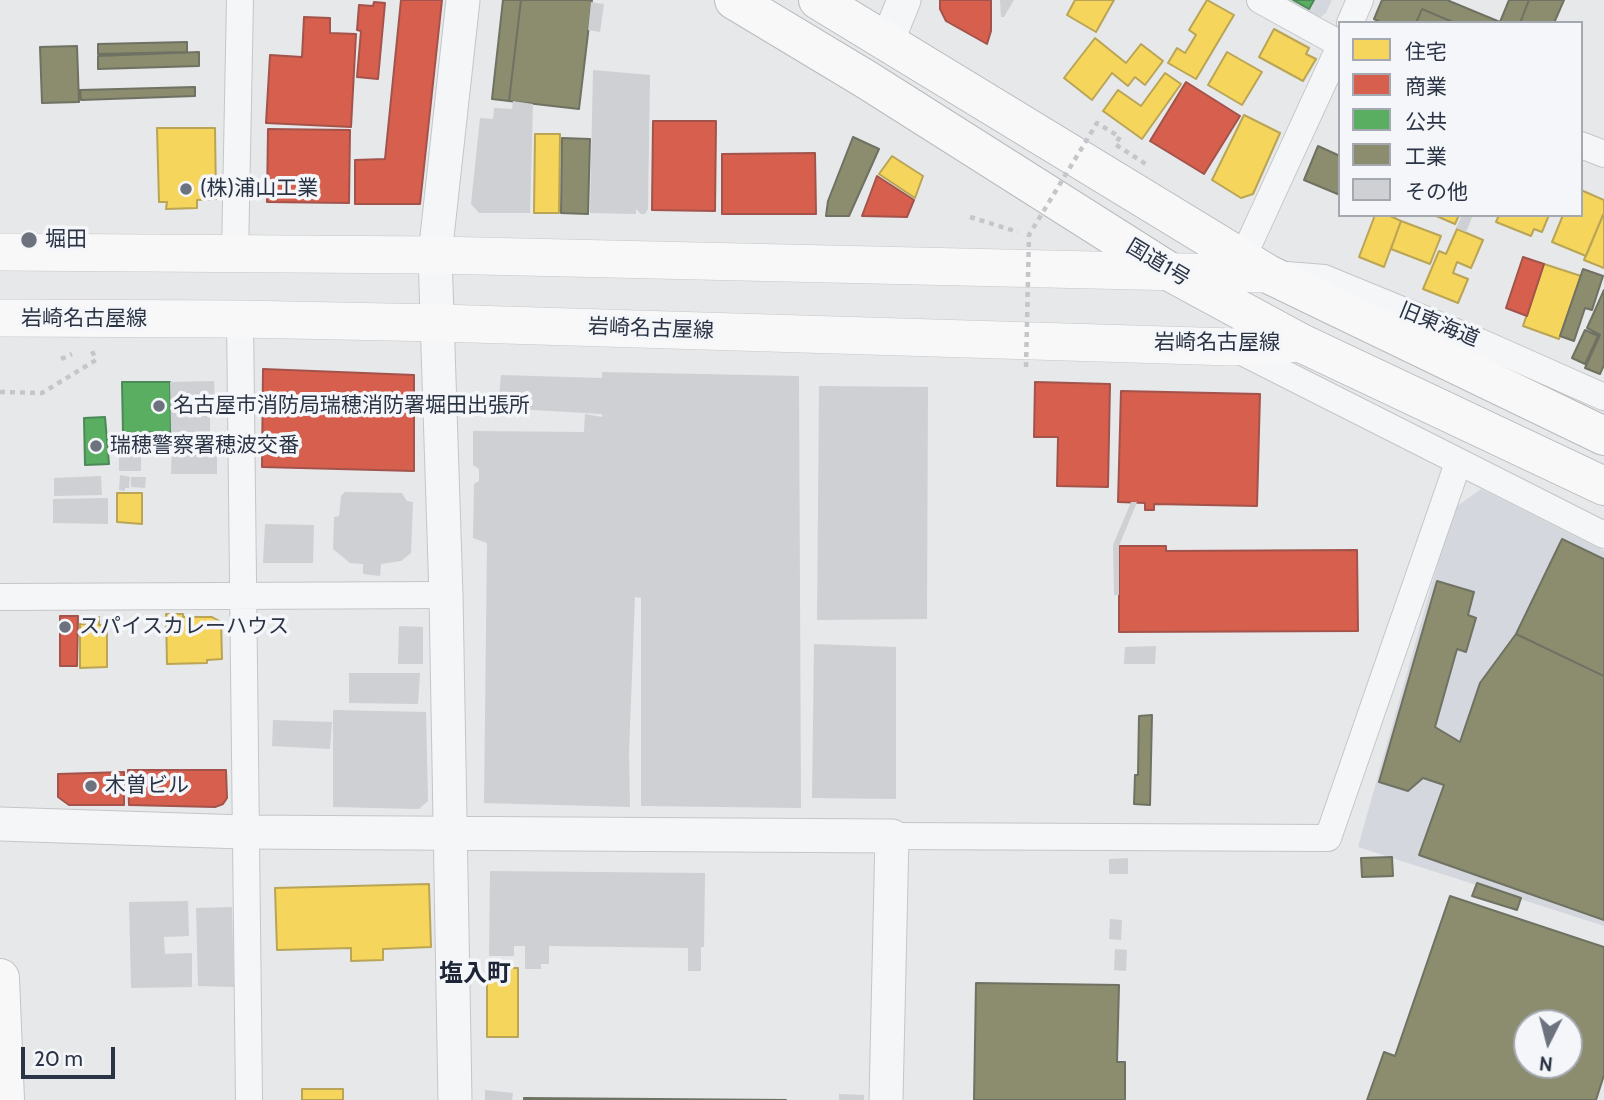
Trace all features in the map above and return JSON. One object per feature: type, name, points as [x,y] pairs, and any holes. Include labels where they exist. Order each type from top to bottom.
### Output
[{"type":"main road","name":"国道1号","points":[[734,0],[867,80],[1170,272],[1301,342],[1604,486]]},
{"type":"main road","points":[[818,0],[1255,267],[1604,436]]},
{"type":"main road","points":[[0,252],[435,255],[1170,272],[1255,267]]},
{"type":"main road","name":"岩崎名古屋線","points":[[0,318],[439,323],[1232,347],[1301,342]]},
{"type":"main road","points":[[0,978],[5,1100]]},
{"type":"street","points":[[235,254],[240,0]]},
{"type":"street","points":[[455,1100],[452,833],[435,255],[463,0]]},
{"type":"street","points":[[887,42],[904,0]]},
{"type":"street","points":[[1260,0],[1338,44]]},
{"type":"street","points":[[1351,21],[1360,0]]},
{"type":"street","points":[[1255,267],[1338,50]]},
{"type":"street","points":[[1583,146],[1604,154]]},
{"type":"street","name":"旧東海道","points":[[1255,267],[1324,278],[1480,342],[1604,397]]},
{"type":"street","points":[[240,319],[238,356],[244,596],[244,832],[249,1100]]},
{"type":"street","points":[[1232,347],[1604,535]]},
{"type":"street","points":[[0,824],[244,832],[1328,838],[1458,463]]},
{"type":"street","points":[[0,597],[446,595]]},
{"type":"street","points":[[886,1100],[892,836]]},
{"type":"path","points":[[1027,367],[1029,235],[1097,123],[1120,137],[1115,145],[1147,165]]},
{"type":"path","points":[[970,217],[1029,235]]},
{"type":"path","points":[[0,392],[42,393],[96,360],[89,345]]},
{"type":"path","points":[[61,359],[80,349]]},
{"type":"shaded area","points":[[1281,0],[1332,0],[1326,13],[1317,20]]},
{"type":"shaded area","points":[[1481,489],[1604,551],[1604,926],[1358,847],[1453,509]]},
{"type":"building: 住宅","points":[[1075,0],[1114,0],[1096,32],[1067,15]]},
{"type":"building: 住宅","points":[[1207,0],[1234,15],[1196,79],[1168,63],[1177,48],[1185,53],[1196,35],[1189,30]]},
{"type":"building: 住宅","points":[[1274,29],[1309,48],[1306,54],[1316,59],[1303,81],[1259,57]]},
{"type":"building: 住宅","points":[[1095,38],[1126,63],[1141,44],[1163,61],[1145,85],[1135,77],[1128,86],[1112,73],[1092,100],[1064,78]]},
{"type":"building: 住宅","points":[[1227,52],[1262,72],[1242,105],[1208,85]]},
{"type":"building: 住宅","points":[[1165,73],[1181,84],[1142,139],[1103,111],[1118,90],[1141,106]]},
{"type":"building: 住宅","points":[[1244,115],[1280,133],[1253,194],[1241,198],[1212,180]]},
{"type":"building: 住宅","points":[[157,128],[215,128],[216,199],[197,200],[197,208],[166,209],[167,202],[159,202]]},
{"type":"building: 住宅","points":[[535,134],[560,134],[559,213],[534,213]]},
{"type":"building: 住宅","points":[[892,156],[923,176],[915,198],[879,174]]},
{"type":"building: 住宅","points":[[1583,191],[1604,200],[1604,213],[1586,256],[1552,242],[1562,217],[1583,217]]},
{"type":"building: 住宅","points":[[1604,216],[1604,268],[1584,260]]},
{"type":"building: 住宅","points":[[1374,217],[1392,217],[1401,221],[1384,267],[1359,257]]},
{"type":"building: 住宅","points":[[1439,217],[1458,217],[1455,224]]},
{"type":"building: 住宅","points":[[1498,217],[1548,217],[1542,232],[1534,229],[1531,236],[1496,222]]},
{"type":"building: 住宅","points":[[1401,221],[1441,236],[1430,264],[1391,249]]},
{"type":"building: 住宅","points":[[1457,229],[1483,240],[1471,268],[1457,262],[1453,273],[1468,279],[1458,303],[1423,289],[1439,251],[1446,254]]},
{"type":"building: 住宅","points":[[1544,264],[1581,276],[1559,339],[1523,326]]},
{"type":"building: 住宅","points":[[117,493],[142,493],[142,524],[117,522]]},
{"type":"building: 住宅","points":[[166,614],[212,617],[221,622],[222,659],[207,660],[207,663],[167,664]]},
{"type":"building: 住宅","points":[[84,617],[99,617],[99,625],[107,625],[107,667],[80,668],[80,624],[85,624]]},
{"type":"building: 住宅","points":[[429,884],[431,947],[383,949],[383,960],[351,961],[351,948],[277,950],[275,888]]},
{"type":"building: 住宅","points":[[487,968],[518,968],[518,1037],[487,1037]]},
{"type":"building: 住宅","points":[[302,1089],[343,1089],[343,1100],[302,1100]]},
{"type":"building: 商業","points":[[401,0],[442,0],[420,204],[355,204],[355,160],[385,159]]},
{"type":"building: 商業","points":[[940,0],[991,0],[991,31],[987,44],[946,21],[940,9]]},
{"type":"building: 商業","points":[[374,2],[385,3],[378,79],[357,77],[361,31],[357,30],[359,5],[373,6]]},
{"type":"building: 商業","points":[[304,17],[330,18],[330,33],[356,34],[351,127],[266,123],[270,55],[302,57]]},
{"type":"building: 商業","points":[[1186,82],[1240,116],[1204,174],[1150,141]]},
{"type":"building: 商業","points":[[653,121],[716,121],[715,211],[652,210]]},
{"type":"building: 商業","points":[[268,129],[350,130],[349,203],[267,202]]},
{"type":"building: 商業","points":[[815,153],[816,214],[722,214],[722,154]]},
{"type":"building: 商業","points":[[877,176],[914,200],[907,217],[862,216]]},
{"type":"building: 商業","points":[[1523,257],[1544,264],[1527,316],[1506,308]]},
{"type":"building: 商業","points":[[263,369],[414,375],[414,471],[262,467]]},
{"type":"building: 商業","points":[[1035,382],[1110,384],[1108,487],[1057,486],[1058,437],[1034,437]]},
{"type":"building: 商業","points":[[1121,391],[1260,394],[1257,506],[1154,504],[1154,510],[1145,510],[1145,503],[1118,502]]},
{"type":"building: 商業","points":[[1119,546],[1166,546],[1166,551],[1357,550],[1358,631],[1119,632]]},
{"type":"building: 商業","points":[[60,616],[78,616],[77,666],[60,666]]},
{"type":"building: 商業","points":[[128,770],[226,770],[227,798],[223,804],[215,807],[129,805]]},
{"type":"building: 商業","name":"木曽ビル","points":[[124,772],[124,805],[69,805],[58,797],[58,774]]},
{"type":"building: 公共","points":[[1293,0],[1314,0],[1309,9]]},
{"type":"building: 公共","points":[[122,382],[170,382],[171,432],[123,433]]},
{"type":"building: 公共","points":[[105,417],[109,464],[85,465],[84,418]]},
{"type":"building: 工業","points":[[503,0],[521,0],[509,101],[492,99]]},
{"type":"building: 工業","points":[[521,0],[592,0],[579,109],[509,101]]},
{"type":"building: 工業","points":[[1382,0],[1447,0],[1498,21],[1450,21],[1422,9],[1417,21],[1374,19]]},
{"type":"building: 工業","points":[[1509,0],[1529,0],[1521,21],[1500,21]]},
{"type":"building: 工業","points":[[1529,0],[1564,0],[1555,21],[1521,21]]},
{"type":"building: 工業","points":[[1422,9],[1450,21],[1417,21]]},
{"type":"building: 工業","points":[[187,42],[187,52],[98,54],[98,44]]},
{"type":"building: 工業","points":[[77,46],[79,102],[42,103],[40,47]]},
{"type":"building: 工業","points":[[199,52],[199,66],[98,69],[98,56]]},
{"type":"building: 工業","points":[[195,87],[195,96],[81,100],[80,90]]},
{"type":"building: 工業","points":[[853,137],[879,149],[849,216],[826,216],[828,201]]},
{"type":"building: 工業","points":[[562,138],[590,139],[588,214],[561,213]]},
{"type":"building: 工業","points":[[1318,146],[1338,155],[1338,194],[1304,180]]},
{"type":"building: 工業","points":[[1583,269],[1603,276],[1592,310],[1585,308],[1574,341],[1560,336]]},
{"type":"building: 工業","points":[[1604,290],[1604,365],[1600,374],[1585,368],[1600,335],[1587,328]]},
{"type":"building: 工業","points":[[1585,330],[1598,336],[1585,364],[1572,358]]},
{"type":"building: 工業","points":[[1562,539],[1604,559],[1604,676],[1516,634]]},
{"type":"building: 工業","points":[[1437,581],[1474,592],[1468,615],[1476,618],[1466,652],[1457,649],[1435,727],[1460,742],[1480,683],[1516,634],[1604,676],[1604,920],[1419,855],[1444,785],[1423,778],[1408,791],[1379,782]]},
{"type":"building: 工業","points":[[1152,715],[1150,805],[1134,804],[1135,775],[1138,775],[1139,716]]},
{"type":"building: 工業","points":[[1392,857],[1393,876],[1362,877],[1361,858]]},
{"type":"building: 工業","points":[[1477,883],[1521,898],[1517,910],[1472,896]]},
{"type":"building: 工業","points":[[1450,896],[1604,947],[1604,1075],[1596,1100],[1367,1100],[1384,1052],[1395,1056]]},
{"type":"building: 工業","points":[[976,983],[1119,985],[1117,1062],[1125,1062],[1125,1100],[974,1100]]},
{"type":"building: 工業","points":[[524,1098],[786,1100],[524,1100]]},
{"type":"building: その他","points":[[1000,0],[1014,0],[1004,17],[1001,17]]},
{"type":"building: その他","points":[[591,2],[604,4],[600,32],[588,30]]},
{"type":"building: その他","points":[[593,70],[650,75],[648,209],[645,214],[636,209],[636,214],[590,213]]},
{"type":"building: その他","points":[[513,101],[533,104],[530,213],[479,213],[471,204],[480,118],[493,119],[494,108],[512,109]]},
{"type":"building: その他","points":[[1461,217],[1472,217],[1466,232],[1456,228]]},
{"type":"building: その他","points":[[602,372],[799,376],[801,808],[641,806],[641,598],[635,597],[629,752],[630,807],[484,803],[487,543],[473,538],[474,484],[479,481],[479,469],[473,465],[473,431],[584,432],[585,414],[602,417],[602,414],[498,408],[501,375],[602,378]]},
{"type":"building: その他","points":[[214,381],[215,409],[210,409],[210,432],[171,432],[170,382]]},
{"type":"building: その他","points":[[819,386],[928,387],[927,619],[817,620]]},
{"type":"building: その他","points":[[217,439],[217,474],[171,474],[172,445],[190,446],[191,440]]},
{"type":"building: その他","points":[[119,441],[141,442],[141,471],[119,471]]},
{"type":"building: その他","points":[[120,475],[130,477],[129,488],[125,488],[125,491],[119,490]]},
{"type":"building: その他","points":[[101,476],[102,495],[54,496],[54,478]]},
{"type":"building: その他","points":[[131,477],[146,477],[145,488],[131,487]]},
{"type":"building: その他","points":[[345,492],[402,493],[407,501],[413,502],[411,553],[401,561],[381,564],[380,576],[363,574],[363,564],[350,563],[333,549],[334,517],[339,516],[341,496]]},
{"type":"building: その他","points":[[108,498],[108,524],[53,523],[53,499]]},
{"type":"building: その他","points":[[1131,502],[1137,502],[1119,546],[1119,595],[1114,595],[1113,545]]},
{"type":"building: その他","points":[[265,524],[314,525],[313,563],[263,563]]},
{"type":"building: その他","points":[[399,626],[423,627],[423,664],[398,664]]},
{"type":"building: その他","points":[[814,644],[896,647],[896,799],[812,798]]},
{"type":"building: その他","points":[[1156,646],[1155,664],[1124,664],[1125,647]]},
{"type":"building: その他","points":[[349,673],[420,673],[418,704],[349,703]]},
{"type":"building: その他","points":[[333,710],[426,712],[428,801],[419,809],[333,807]]},
{"type":"building: その他","points":[[273,720],[332,722],[330,749],[272,746]]},
{"type":"building: その他","points":[[1128,858],[1128,874],[1109,874],[1109,859]]},
{"type":"building: その他","points":[[490,871],[705,873],[701,971],[688,971],[688,948],[549,946],[549,964],[541,964],[541,969],[525,969],[525,946],[514,946],[514,956],[489,956]]},
{"type":"building: その他","points":[[188,901],[189,936],[164,937],[165,954],[192,953],[192,987],[131,988],[129,902]]},
{"type":"building: その他","points":[[232,907],[234,987],[198,986],[196,908]]},
{"type":"building: その他","points":[[1110,919],[1122,920],[1121,940],[1109,939]]},
{"type":"building: その他","points":[[1115,949],[1127,950],[1126,971],[1114,970]]},
{"type":"building: その他","points":[[485,1090],[513,1093],[512,1100],[485,1100]]},
{"type":"building: その他","points":[[839,1094],[864,1095],[864,1100],[839,1100]]},
{"type":"place","name":"(株)浦山工業","points":[[186,189]]},
{"type":"place","name":"堀田","points":[[29,240]]},
{"type":"place","name":"名古屋市消防局瑞穂消防署堀田出張所","points":[[159,406]]},
{"type":"place","name":"瑞穂警察署穂波交番","points":[[96,446]]},
{"type":"place","name":"スパイスカレーハウス","points":[[65,627]]},
{"type":"place","name":"木曽ビル","points":[[91,786]]},
{"type":"district","name":"塩入町","points":[[475,974]]}]
